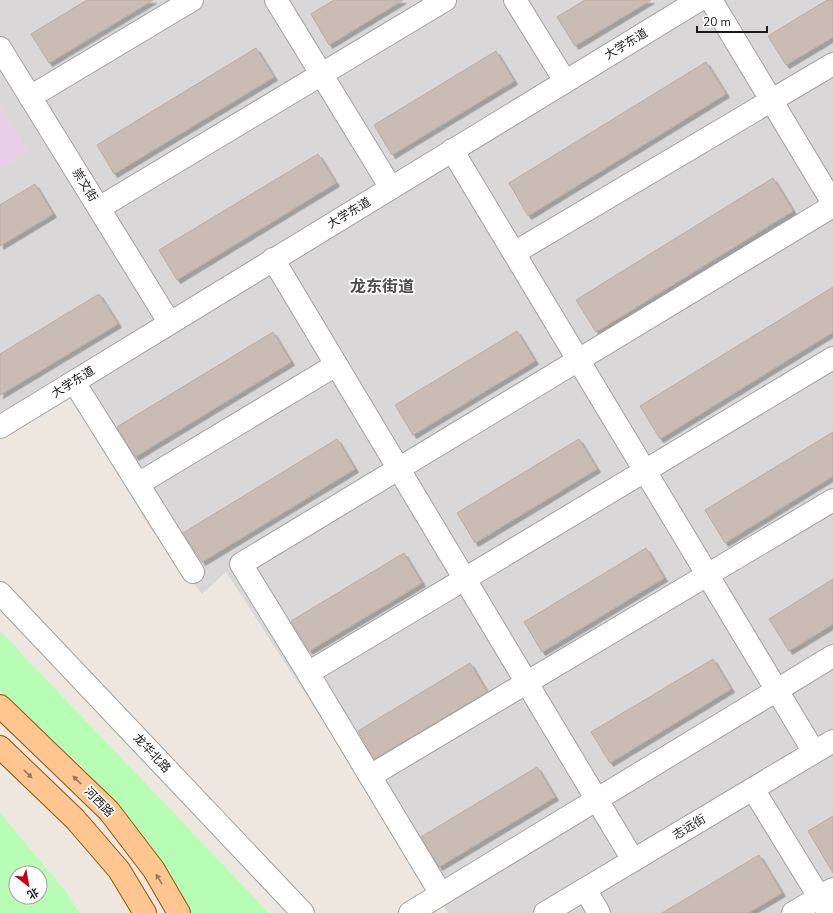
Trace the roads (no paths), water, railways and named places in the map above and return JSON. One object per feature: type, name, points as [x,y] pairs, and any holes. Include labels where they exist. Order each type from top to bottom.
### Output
[{"type":"main road","name":"河西路","points":[[0,706],[109,811],[154,870],[179,913]]},
{"type":"main road","points":[[0,747],[84,830],[119,870],[145,913]]},
{"type":"street","points":[[30,97],[192,0]]},
{"type":"street","points":[[276,0],[391,188]]},
{"type":"street","points":[[99,208],[445,0]]},
{"type":"street","points":[[515,0],[565,81]]},
{"type":"street","name":"大学东道","points":[[0,427],[169,322],[699,0]]},
{"type":"street","points":[[711,0],[833,203]]},
{"type":"street","name":"崇文街","points":[[0,48],[169,322]]},
{"type":"street","points":[[514,252],[833,64]]},
{"type":"street","points":[[452,150],[814,752]]},
{"type":"street","points":[[441,894],[308,673],[240,564],[833,206]]},
{"type":"street","points":[[273,259],[633,860]]},
{"type":"street","points":[[308,673],[833,358]]},
{"type":"street","points":[[138,484],[336,365]]},
{"type":"street","points":[[74,382],[193,572]]},
{"type":"street","points":[[370,776],[833,500]]},
{"type":"street","name":"龙华北路","points":[[0,593],[303,913]]},
{"type":"street","points":[[410,913],[833,656]]},
{"type":"street","name":"志远街","points":[[545,913],[833,741]]},
{"type":"street","points":[[753,789],[827,900],[793,913]]},
{"type":"street","points":[[585,889],[599,913]]},
{"type":"district","name":"龙东街道","points":[[382,287]]}]
